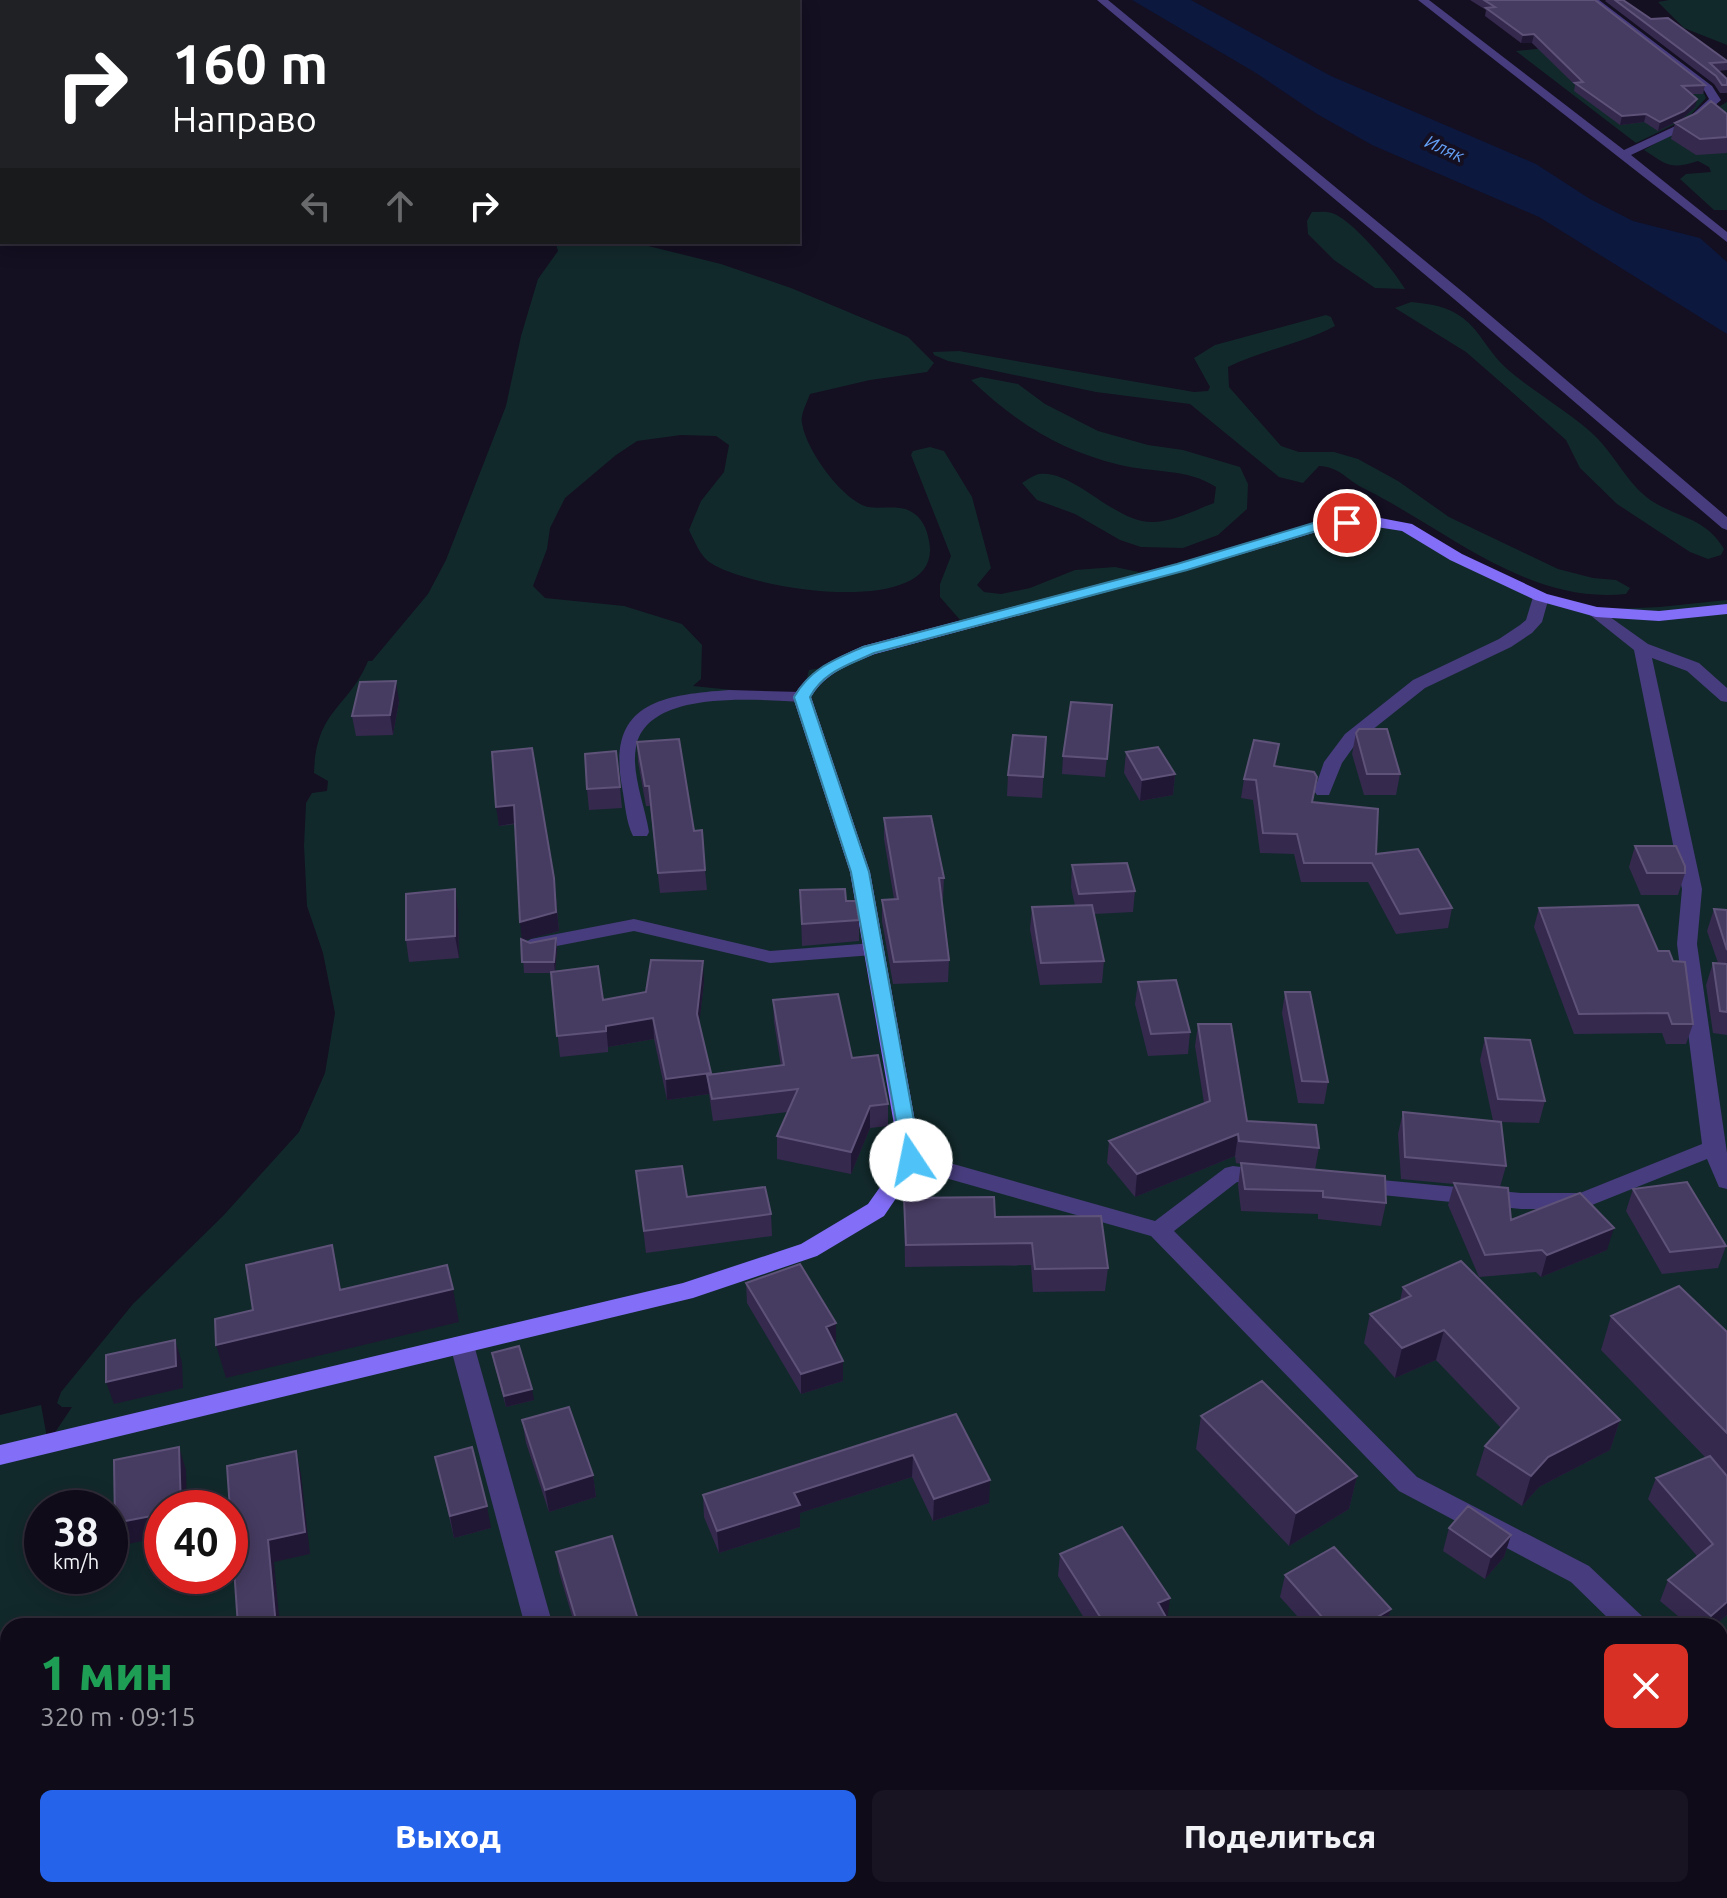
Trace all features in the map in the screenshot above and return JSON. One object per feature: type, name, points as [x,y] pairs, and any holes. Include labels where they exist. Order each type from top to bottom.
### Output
[{"type":"street","points":[[0,1455],[685,1292],[809,1250],[876,1210],[911,1160],[860,872],[802,697],[811,682],[824,670],[869,650],[1182,567],[1325,524],[1370,521],[1406,527],[1456,557],[1541,597],[1596,612],[1659,616],[1727,609]]},
{"type":"lane","points":[[1102,0],[1459,296],[1727,525]]},
{"type":"lane","points":[[1423,0],[1727,238]]},
{"type":"lane","points":[[1593,0],[1684,68],[1708,88],[1715,100],[1688,124],[1622,155]]},
{"type":"lane","points":[[1323,791],[1333,762],[1351,738],[1419,684],[1505,643],[1526,629],[1534,622],[1541,597]]},
{"type":"lane","points":[[1596,612],[1642,648],[1693,667],[1727,697]]},
{"type":"lane","points":[[1642,648],[1692,889],[1687,944],[1714,1148],[1727,1181]]},
{"type":"lane","points":[[640,832],[627,749],[634,726],[643,716],[664,706],[693,699],[744,695],[802,697]]},
{"type":"lane","points":[[531,945],[634,925],[770,957],[873,949]]},
{"type":"lane","points":[[1339,1184],[1521,1201],[1582,1201],[1714,1148]]},
{"type":"lane","points":[[911,1160],[1159,1230],[1408,1484],[1580,1574],[1626,1618]]},
{"type":"lane","points":[[1159,1230],[1233,1174],[1279,1178]]},
{"type":"lane","points":[[462,1345],[537,1618]]},
{"type":"green space","points":[[1727,0],[1727,45],[1684,28],[1658,2]]},
{"type":"green space","points":[[1564,46],[1703,91],[1706,98],[1688,118],[1636,143],[1516,51]]},
{"type":"green space","points":[[1727,102],[1727,210],[1714,210],[1680,179],[1686,174],[1711,172],[1709,167],[1698,161],[1669,164],[1644,150]]},
{"type":"green space","points":[[1312,212],[1332,213],[1351,225],[1382,258],[1405,289],[1375,288],[1334,260],[1308,234],[1307,221]]},
{"type":"green space","points":[[556,244],[640,244],[721,264],[791,288],[908,337],[934,363],[927,372],[870,380],[810,394],[802,416],[810,447],[847,495],[868,507],[906,509],[923,524],[929,541],[926,566],[907,582],[876,590],[838,592],[798,588],[728,572],[708,561],[689,530],[701,501],[724,472],[729,445],[716,436],[681,435],[637,441],[565,498],[550,528],[547,549],[533,586],[545,598],[624,606],[682,624],[702,645],[701,679],[693,686],[802,697],[809,670],[834,666],[961,621],[940,597],[940,584],[951,556],[911,455],[913,451],[930,447],[944,451],[972,497],[991,568],[977,585],[984,592],[1001,594],[1030,588],[1075,570],[1115,567],[1148,574],[1324,521],[1408,527],[1544,597],[1590,610],[1727,600],[1727,1618],[0,1618],[0,1415],[41,1405],[48,1443],[72,1407],[62,1407],[57,1403],[61,1392],[133,1304],[223,1216],[299,1132],[325,1073],[335,1013],[323,953],[307,906],[304,846],[306,803],[312,793],[327,791],[328,781],[314,773],[320,735],[368,661],[372,661],[428,594],[446,560],[506,406],[521,336],[538,279],[558,251]]},
{"type":"green space","points":[[1411,302],[1438,306],[1463,318],[1506,368],[1598,439],[1646,497],[1710,531],[1724,549],[1721,555],[1708,559],[1690,552],[1617,504],[1580,468],[1566,440],[1505,386],[1466,352],[1395,308]]},
{"type":"green space","points":[[1326,315],[1331,317],[1335,326],[1228,367],[1229,387],[1281,446],[1299,452],[1334,452],[1358,459],[1398,481],[1449,517],[1558,569],[1616,580],[1630,588],[1626,594],[1590,594],[1555,588],[1521,576],[1456,542],[1332,468],[1319,466],[1303,483],[1279,477],[1190,404],[1096,392],[948,361],[933,352],[959,351],[1194,392],[1208,391],[1210,387],[1194,358],[1215,345]]},
{"type":"green space","points":[[981,377],[1018,384],[1045,404],[1098,431],[1148,445],[1183,450],[1240,467],[1248,484],[1247,509],[1218,535],[1183,548],[1141,547],[1120,540],[1075,514],[1037,500],[1022,483],[1039,474],[1052,475],[1066,480],[1124,515],[1154,522],[1214,503],[1216,487],[1182,474],[1098,459],[1058,443],[1022,422],[971,380]]},
{"type":"water","name":"Иляк","points":[[1132,0],[1191,0],[1331,76],[1536,164],[1590,199],[1633,221],[1700,238],[1727,262],[1727,334],[1539,217],[1372,145]]},
{"type":"building","points":[[1484,0],[1595,0],[1705,85],[1682,86],[1697,99],[1684,111],[1660,122],[1646,114],[1622,116],[1575,83],[1583,82],[1534,34],[1523,35],[1486,8],[1495,7]]},
{"type":"building","points":[[1615,0],[1623,0],[1651,19],[1668,18],[1727,61],[1710,63],[1727,79],[1727,85],[1722,85],[1716,76]]},
{"type":"building","points":[[1711,101],[1727,114],[1727,137],[1700,139],[1675,123],[1697,113]]},
{"type":"building","points":[[396,681],[390,715],[352,716],[360,682]]},
{"type":"building","points":[[1071,702],[1112,705],[1107,759],[1063,756]]},
{"type":"building","points":[[1359,729],[1387,729],[1400,774],[1367,774],[1356,733]]},
{"type":"building","points":[[1013,735],[1046,737],[1043,777],[1008,775]]},
{"type":"building","points":[[679,739],[694,831],[702,830],[705,870],[658,873],[649,786],[645,786],[637,742]]},
{"type":"building","points":[[1254,740],[1279,744],[1274,766],[1314,772],[1317,777],[1312,802],[1378,809],[1376,854],[1418,849],[1452,908],[1400,914],[1372,863],[1304,863],[1297,834],[1263,833],[1256,780],[1244,779]]},
{"type":"building","points":[[1158,747],[1175,774],[1142,780],[1126,752]]},
{"type":"building","points":[[532,748],[554,878],[556,912],[520,922],[514,805],[496,807],[492,752]]},
{"type":"building","points":[[616,751],[620,787],[587,789],[585,754]]},
{"type":"building","points":[[931,816],[944,878],[939,878],[949,960],[894,962],[882,900],[898,899],[884,818]]},
{"type":"building","points":[[1635,846],[1676,846],[1685,873],[1647,873]]},
{"type":"building","points":[[1127,863],[1135,891],[1079,894],[1072,865]]},
{"type":"building","points":[[455,889],[455,936],[406,940],[406,894]]},
{"type":"building","points":[[845,889],[846,901],[856,901],[859,920],[802,924],[800,890]]},
{"type":"building","points":[[1092,905],[1104,961],[1041,963],[1032,907]]},
{"type":"building","points":[[1638,905],[1658,951],[1669,951],[1673,961],[1685,962],[1693,1024],[1672,1024],[1668,1013],[1579,1014],[1539,908]]},
{"type":"building","points":[[1714,909],[1727,910],[1727,950]]},
{"type":"building","points":[[556,938],[554,962],[522,962],[521,939],[530,943]]},
{"type":"building","points":[[651,960],[703,961],[697,1014],[711,1073],[666,1079],[653,1018],[606,1026],[606,1031],[557,1036],[551,972],[598,966],[603,1000],[646,992]]},
{"type":"building","points":[[1713,963],[1727,964],[1727,1012],[1720,1011]]},
{"type":"building","points":[[1176,980],[1190,1032],[1151,1034],[1138,982]]},
{"type":"building","points":[[1285,992],[1310,992],[1328,1082],[1302,1081]]},
{"type":"building","points":[[838,994],[852,1058],[878,1055],[888,1104],[870,1106],[851,1152],[777,1136],[798,1089],[712,1099],[707,1075],[784,1065],[773,1000]]},
{"type":"building","points":[[1198,1024],[1231,1024],[1247,1121],[1316,1125],[1319,1148],[1239,1141],[1238,1134],[1137,1174],[1109,1141],[1210,1101]]},
{"type":"building","points":[[1485,1038],[1530,1040],[1545,1101],[1498,1099]]},
{"type":"building","points":[[1403,1112],[1501,1122],[1506,1166],[1405,1157]]},
{"type":"building","points":[[1241,1163],[1385,1176],[1386,1203],[1323,1197],[1323,1191],[1245,1189]]},
{"type":"building","points":[[682,1166],[687,1197],[765,1187],[771,1214],[644,1231],[636,1171]]},
{"type":"building","points":[[1687,1182],[1726,1246],[1670,1252],[1633,1189]]},
{"type":"building","points":[[1454,1183],[1508,1188],[1511,1220],[1580,1193],[1614,1228],[1547,1255],[1542,1250],[1485,1255]]},
{"type":"building","points":[[994,1197],[995,1217],[1101,1216],[1108,1268],[1035,1269],[1032,1243],[906,1245],[904,1198]]},
{"type":"building","points":[[332,1245],[340,1290],[447,1265],[453,1289],[216,1345],[215,1319],[253,1310],[246,1265]]},
{"type":"building","points":[[1461,1261],[1620,1420],[1548,1457],[1531,1476],[1485,1446],[1519,1408],[1444,1330],[1402,1348],[1370,1314],[1411,1296],[1403,1287]]},
{"type":"building","points":[[800,1264],[836,1323],[826,1327],[843,1361],[801,1374],[746,1283]]},
{"type":"building","points":[[1679,1286],[1727,1332],[1727,1433],[1611,1316]]},
{"type":"building","points":[[175,1340],[176,1366],[106,1382],[106,1355]]},
{"type":"building","points":[[519,1346],[532,1389],[504,1396],[492,1353]]},
{"type":"building","points":[[1262,1381],[1357,1476],[1296,1513],[1201,1416]]},
{"type":"building","points":[[569,1407],[593,1475],[545,1490],[522,1420]]},
{"type":"building","points":[[956,1414],[990,1480],[934,1499],[913,1455],[794,1493],[800,1505],[717,1531],[703,1495]]},
{"type":"building","points":[[179,1447],[180,1490],[144,1490],[144,1517],[128,1521],[128,1490],[114,1490],[114,1460]]},
{"type":"building","points":[[472,1447],[487,1506],[450,1516],[435,1457]]},
{"type":"building","points":[[296,1451],[305,1532],[268,1540],[275,1618],[237,1618],[236,1594],[248,1594],[248,1490],[229,1490],[227,1466]]},
{"type":"building","points":[[1710,1456],[1727,1476],[1727,1602],[1711,1616],[1668,1580],[1713,1544],[1656,1478]]},
{"type":"building","points":[[1468,1506],[1511,1535],[1491,1557],[1449,1528]]},
{"type":"building","points":[[1122,1527],[1170,1598],[1158,1603],[1166,1618],[1101,1618],[1060,1554]]},
{"type":"building","points":[[612,1536],[638,1618],[576,1618],[556,1552]]},
{"type":"building","points":[[1334,1547],[1391,1609],[1376,1618],[1323,1618],[1285,1575]]},
{"type":"route","points":[[911,1160],[860,872],[802,697],[806,688],[824,670],[869,650],[1182,567],[1325,524],[1347,523]]}]
